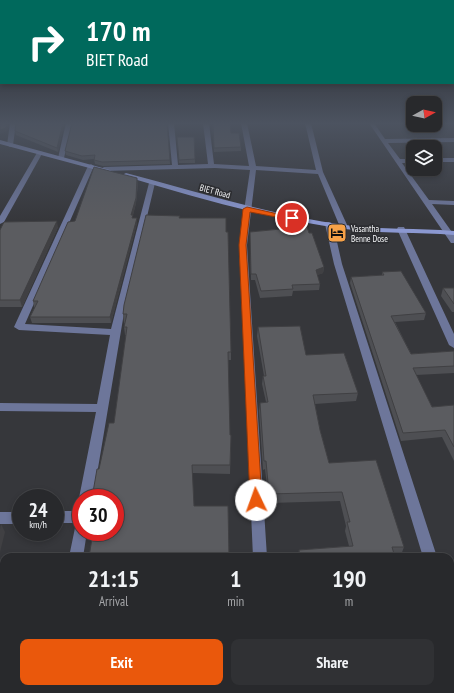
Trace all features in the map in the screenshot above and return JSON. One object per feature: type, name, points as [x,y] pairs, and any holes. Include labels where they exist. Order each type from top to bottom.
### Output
[{"type":"street","points":[[0,222],[38,155]]},
{"type":"street","name":"BIET Road","points":[[52,155],[247,209],[344,227],[386,231],[401,229],[452,233]]},
{"type":"street","points":[[174,155],[175,168]]},
{"type":"street","points":[[210,155],[211,167]]},
{"type":"street","points":[[250,155],[253,168],[243,245],[260,553]]},
{"type":"street","points":[[316,155],[320,172],[344,227]]},
{"type":"street","points":[[394,155],[427,202],[452,233],[454,241]]},
{"type":"street","points":[[442,160],[454,160]]},
{"type":"street","points":[[398,161],[406,161]]},
{"type":"street","points":[[91,166],[19,327],[116,332]]},
{"type":"street","points":[[104,169],[211,167],[320,172]]},
{"type":"street","points":[[88,489],[116,332],[152,183]]},
{"type":"street","points":[[427,202],[454,203]]},
{"type":"street","points":[[329,224],[338,264],[429,553]]},
{"type":"street","points":[[401,229],[454,344]]},
{"type":"street","points":[[0,407],[102,408]]},
{"type":"street","points":[[0,518],[12,518]]},
{"type":"street","points":[[77,553],[79,541]]},
{"type":"building","points":[[95,155],[170,155],[170,160],[102,162],[94,160]]},
{"type":"building","points":[[179,155],[195,155],[195,159],[179,160]]},
{"type":"building","points":[[94,167],[137,178],[136,198],[131,215],[133,215],[132,218],[137,218],[110,317],[30,317],[38,301],[33,301],[68,222],[75,221]]},
{"type":"building","points":[[146,215],[180,216],[179,218],[226,218],[226,232],[228,232],[231,352],[228,352],[231,435],[230,465],[192,465],[194,506],[228,506],[229,553],[90,553],[92,541],[124,541],[124,489],[94,489],[97,469],[99,469],[109,423],[114,423],[127,327],[124,327],[127,314],[123,314]]},
{"type":"building","points":[[57,221],[20,300],[0,300],[0,230],[4,222]]},
{"type":"building","points":[[280,227],[307,227],[309,233],[312,233],[324,267],[316,270],[320,284],[292,285],[293,289],[261,291],[256,274],[251,274],[250,232],[281,229]]},
{"type":"building","points":[[401,271],[426,313],[391,316],[411,354],[454,351],[454,366],[413,368],[432,407],[454,405],[454,447],[445,430],[403,433],[351,277],[384,275],[382,272]]},
{"type":"building","points":[[443,288],[454,288],[454,304]]},
{"type":"building","points":[[300,326],[306,355],[344,353],[358,393],[313,395],[320,430],[329,463],[376,460],[404,547],[392,547],[394,553],[299,553],[299,550],[353,546],[347,522],[350,522],[342,492],[269,494],[266,461],[264,461],[260,403],[268,402],[263,376],[266,376],[258,327]]},
{"type":"place","name":"Vasantha Benne Dose","points":[[337,233]]},
{"type":"route","points":[[256,500],[243,245],[247,209],[292,218]]}]
